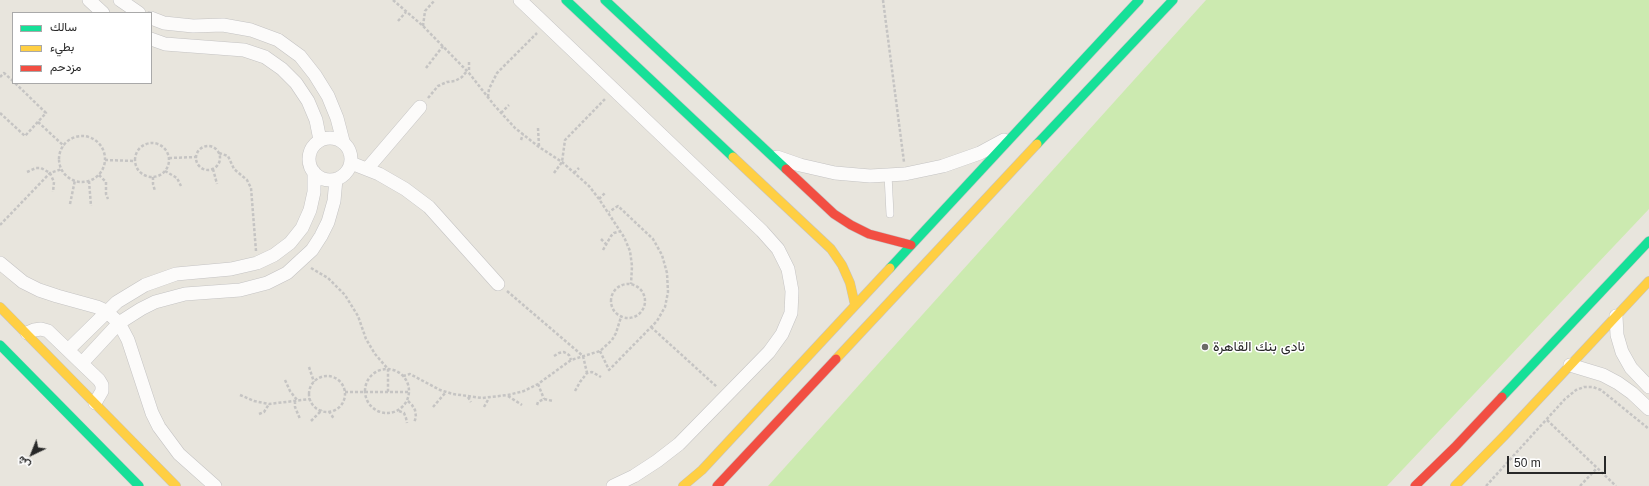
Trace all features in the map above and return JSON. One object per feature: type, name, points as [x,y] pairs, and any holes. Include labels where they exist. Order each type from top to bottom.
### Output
[{"type":"street","points":[[89,0],[102,12]]},
{"type":"street","points":[[120,0],[138,12]]},
{"type":"street","points":[[520,0],[762,231],[778,249],[788,269],[792,291],[791,313],[782,334],[769,352],[679,444],[646,468],[613,486]]},
{"type":"street","points":[[566,0],[831,249],[842,265],[850,283],[855,305]]},
{"type":"street","points":[[605,0],[834,214],[869,234],[911,245]]},
{"type":"street","points":[[683,486],[702,470],[1139,0]]},
{"type":"street","points":[[717,486],[1173,0]]},
{"type":"street","points":[[152,18],[164,23],[193,26],[223,25],[251,30],[278,40],[300,56],[316,75],[328,96],[337,118],[343,141],[348,147],[351,155],[351,163],[343,176],[328,180],[320,177],[310,166],[310,151],[314,144],[328,137],[343,141]]},
{"type":"street","points":[[152,39],[165,44],[244,50],[265,57],[282,69],[296,84],[308,101],[316,120],[320,140]]},
{"type":"street","points":[[367,169],[420,107]]},
{"type":"street","points":[[767,153],[800,166],[835,173],[870,176],[905,174],[943,166],[980,152],[1014,134]]},
{"type":"street","points":[[351,163],[367,169],[405,189],[429,207],[498,284]]},
{"type":"street","points":[[68,350],[106,311],[131,292],[160,278],[176,274],[231,269],[257,263],[274,255],[290,243],[302,228],[310,210],[314,192],[314,172]]},
{"type":"street","points":[[82,363],[119,323],[141,308],[170,297],[185,294],[240,290],[267,283],[287,273],[312,250],[321,236],[328,222],[334,200],[336,179]]},
{"type":"street","points":[[1415,486],[1487,418],[1649,241]]},
{"type":"street","points":[[0,263],[23,282],[39,290],[97,307],[106,311],[119,323],[128,340],[152,413],[159,427],[179,454],[215,486]]},
{"type":"street","points":[[1455,486],[1502,433],[1570,365],[1649,281]]},
{"type":"street","points":[[0,306],[176,486]]},
{"type":"street","points":[[1616,316],[1617,335],[1622,352],[1631,368],[1649,387]]},
{"type":"street","points":[[27,333],[41,329],[48,332],[99,380],[102,385],[102,391],[95,403]]},
{"type":"street","points":[[0,345],[139,486]]},
{"type":"street","points":[[1570,365],[1603,375],[1618,383],[1632,393],[1649,409]]},
{"type":"lane","points":[[888,175],[890,214]]},
{"type":"path","points":[[393,0],[423,26],[468,72],[500,113],[539,147],[562,162],[600,199],[621,231],[630,251],[632,266],[631,284]]},
{"type":"path","points":[[423,26],[425,12],[435,0]]},
{"type":"path","points":[[883,0],[905,174]]},
{"type":"path","points":[[398,21],[406,12]]},
{"type":"path","points":[[488,97],[489,88],[497,73],[545,24]]},
{"type":"path","points":[[426,68],[443,46]]},
{"type":"path","points":[[420,107],[438,86],[447,82],[455,81],[468,72],[469,62]]},
{"type":"path","points":[[0,76],[4,73],[12,80]]},
{"type":"path","points":[[0,113],[25,136],[46,112],[16,84]]},
{"type":"path","points":[[554,174],[562,162],[565,140],[614,90]]},
{"type":"path","points":[[500,113],[509,104]]},
{"type":"path","points":[[38,122],[64,146]]},
{"type":"path","points":[[538,128],[539,147]]},
{"type":"path","points":[[521,140],[523,134]]},
{"type":"path","points":[[78,136],[90,137],[99,144],[105,154],[105,160],[99,175],[89,181],[75,180],[65,174],[62,169],[60,157],[64,146],[73,138],[78,136]]},
{"type":"path","points":[[151,143],[161,145],[165,149],[169,158],[169,163],[165,171],[154,177],[143,174],[136,166],[135,161],[136,155],[141,147],[151,143]]},
{"type":"path","points":[[208,146],[217,149],[219,153],[220,162],[213,169],[204,170],[197,163],[197,157],[200,150],[208,146]]},
{"type":"path","points":[[219,153],[228,156],[234,169],[247,180],[251,188],[257,263]]},
{"type":"path","points":[[169,158],[197,157]]},
{"type":"path","points":[[105,160],[135,161]]},
{"type":"path","points":[[27,172],[31,169],[42,168],[50,173],[54,182],[53,192]]},
{"type":"path","points":[[574,173],[579,168]]},
{"type":"path","points":[[0,224],[50,173],[62,169]]},
{"type":"path","points":[[213,169],[217,184]]},
{"type":"path","points":[[165,171],[177,178],[181,186]]},
{"type":"path","points":[[99,175],[106,182],[106,194],[108,199]]},
{"type":"path","points":[[154,177],[153,184],[155,191]]},
{"type":"path","points":[[70,204],[75,180]]},
{"type":"path","points":[[89,181],[91,206]]},
{"type":"path","points":[[600,199],[605,193]]},
{"type":"path","points":[[600,351],[609,370],[657,321],[665,307],[668,292],[667,273],[662,255],[653,239],[618,206],[609,212]]},
{"type":"path","points":[[603,250],[614,233],[621,231]]},
{"type":"path","points":[[601,239],[606,244]]},
{"type":"path","points":[[300,261],[328,278],[345,296],[358,316],[366,339],[375,354],[388,369],[388,392]]},
{"type":"path","points":[[498,284],[583,356],[587,373]]},
{"type":"path","points":[[631,284],[642,290],[646,301],[645,307],[638,316],[627,319],[621,317],[613,310],[610,299],[616,289],[620,286],[631,284]]},
{"type":"path","points":[[403,376],[410,374],[427,384],[446,392],[467,397],[489,398],[524,391],[538,384],[572,360],[600,351],[612,340],[621,317]]},
{"type":"path","points":[[651,327],[726,395]]},
{"type":"path","points":[[554,356],[558,352],[564,352],[569,355],[572,360]]},
{"type":"path","points":[[308,367],[314,382]]},
{"type":"path","points":[[388,369],[399,372],[403,376],[407,381],[410,392],[408,401],[399,411],[388,414],[377,411],[368,403],[365,392],[366,386],[372,376],[382,370],[388,369]]},
{"type":"path","points":[[576,391],[580,382],[587,373],[592,372],[601,377]]},
{"type":"path","points":[[329,412],[343,403],[345,392],[342,383],[333,377],[323,376],[314,382],[310,390],[310,399],[316,408],[329,412],[334,419]]},
{"type":"path","points":[[285,380],[296,401],[295,407],[300,419]]},
{"type":"path","points":[[538,384],[544,398]]},
{"type":"path","points":[[1486,486],[1566,399],[1576,390],[1584,387],[1593,387],[1601,390],[1649,429]]},
{"type":"path","points":[[345,392],[410,392]]},
{"type":"path","points":[[433,407],[446,392]]},
{"type":"path","points":[[240,395],[254,401],[269,404],[310,399]]},
{"type":"path","points":[[508,395],[522,405]]},
{"type":"path","points":[[467,397],[471,402]]},
{"type":"path","points":[[484,407],[489,398]]},
{"type":"path","points":[[537,406],[538,402],[544,398],[553,400]]},
{"type":"path","points":[[408,401],[415,410],[416,417],[414,423]]},
{"type":"path","points":[[259,414],[264,412],[269,404]]},
{"type":"path","points":[[311,421],[322,410]]},
{"type":"path","points":[[399,411],[404,413],[407,423]]},
{"type":"path","points":[[1547,420],[1616,486]]},
{"type":"path","points":[[1580,486],[1597,468]]},
{"type":"green space","name":"نادى بنك القاهرة","points":[[1206,0],[1649,0],[1649,209],[1387,486],[768,486]]},
{"type":"traffic: fast","points":[[566,0],[733,157]]},
{"type":"traffic: fast","points":[[605,0],[786,169]]},
{"type":"traffic: fast","points":[[890,268],[1139,0]]},
{"type":"traffic: fast","points":[[1037,144],[1173,0]]},
{"type":"traffic: fast","points":[[1502,397],[1649,241]]},
{"type":"traffic: fast","points":[[0,345],[139,486]]},
{"type":"traffic: slow","points":[[836,359],[1037,144]]},
{"type":"traffic: slow","points":[[733,157],[831,249],[842,265],[850,283],[855,305]]},
{"type":"traffic: slow","points":[[683,486],[702,470],[890,268]]},
{"type":"traffic: slow","points":[[1455,486],[1505,435],[1649,281]]},
{"type":"traffic: slow","points":[[0,307],[176,486]]},
{"type":"traffic: jam","points":[[786,169],[834,214],[851,225],[869,234],[911,245]]},
{"type":"traffic: jam","points":[[717,486],[836,359]]},
{"type":"traffic: jam","points":[[1415,486],[1455,447],[1502,397]]},
{"type":"place","name":"نادى بنك القاهرة","points":[[1205,347]]}]
